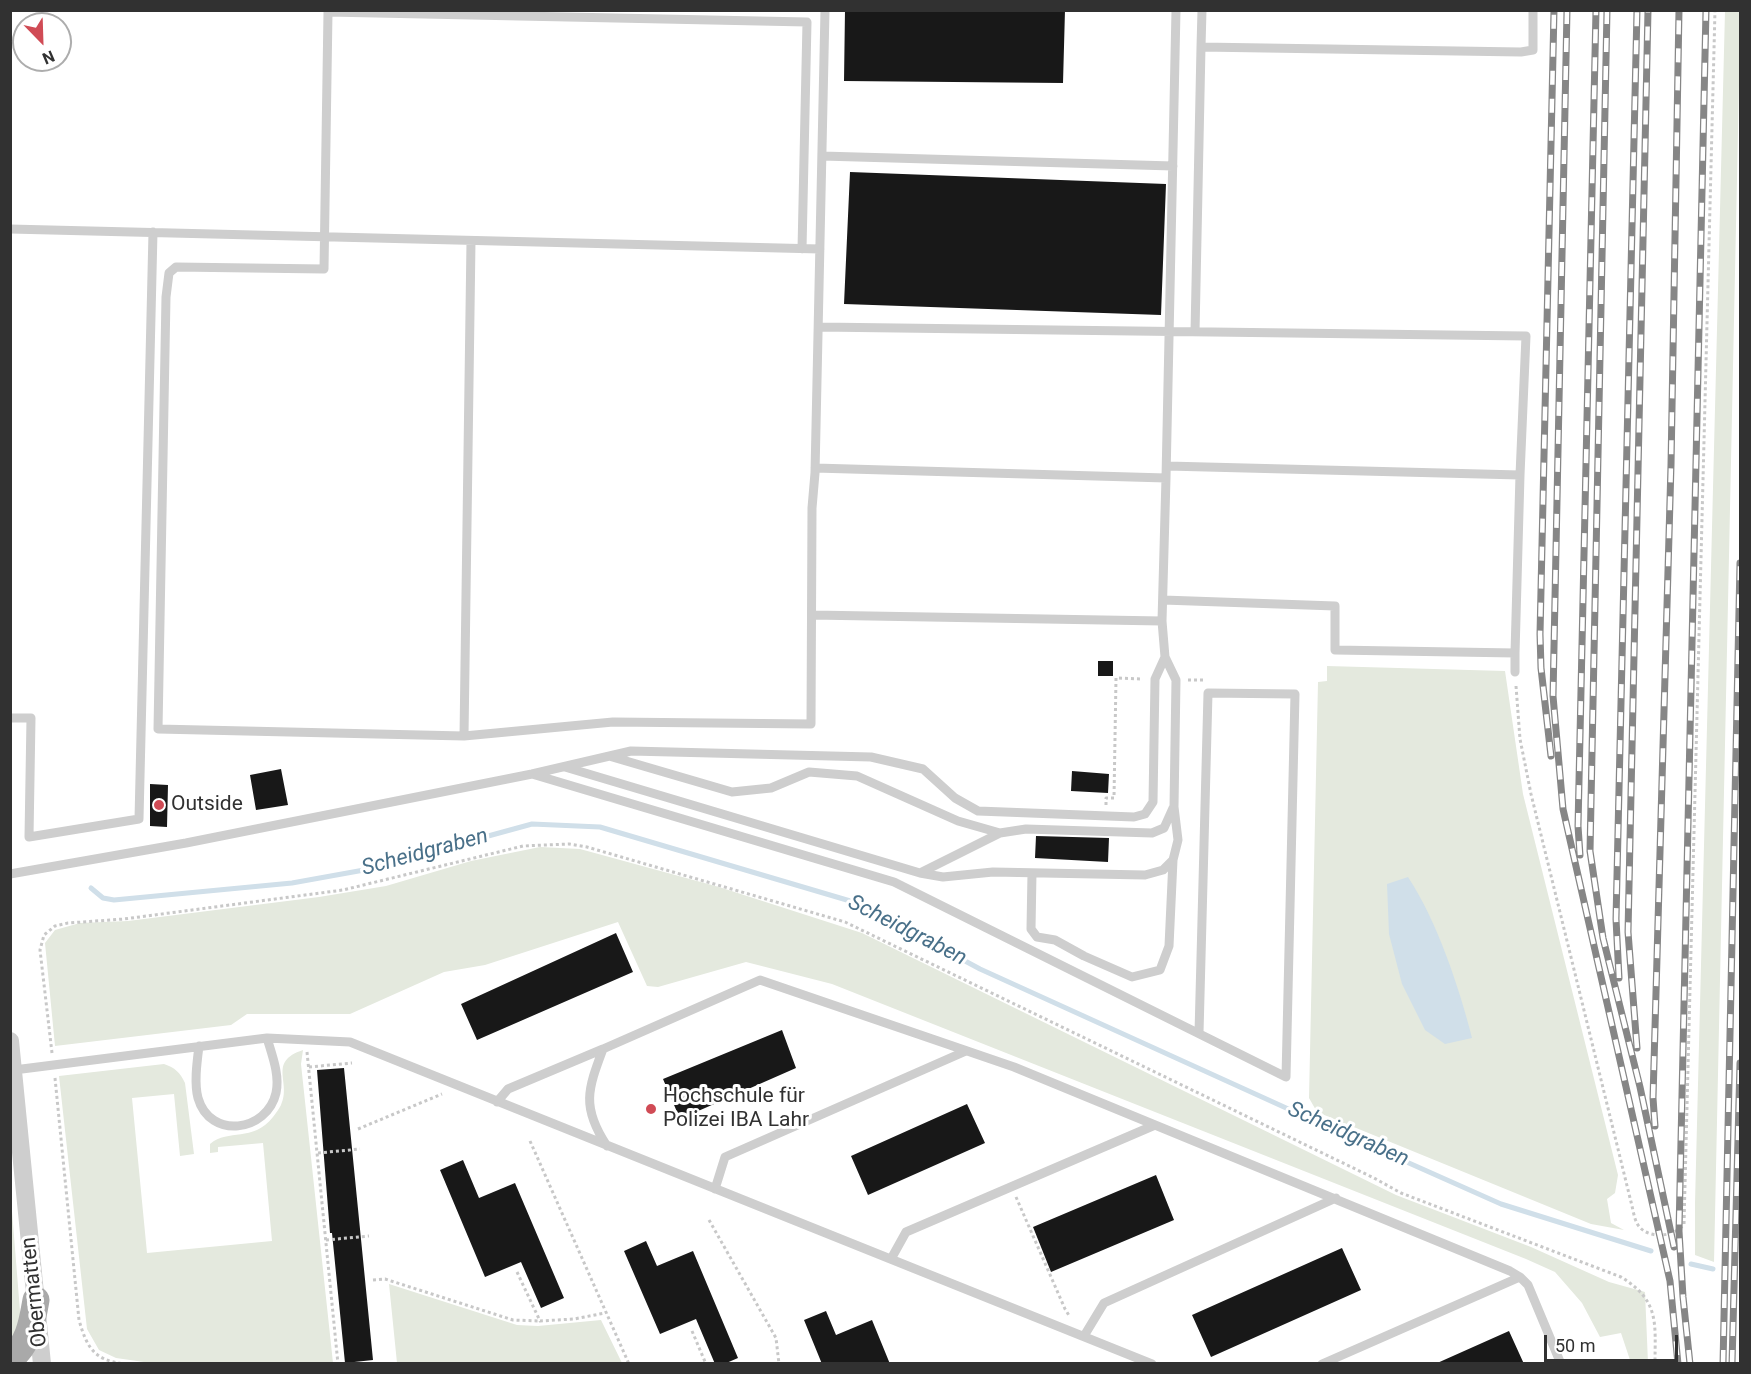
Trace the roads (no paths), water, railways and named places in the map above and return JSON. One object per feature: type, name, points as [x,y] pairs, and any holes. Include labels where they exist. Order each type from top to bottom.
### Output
[{"type":"main road","points":[[10,1359],[18,1353],[30,1331],[36,1300]]},
{"type":"street","name":"Obermatten","points":[[10,1041],[42,1364]]},
{"type":"lane","points":[[802,249],[807,22],[328,12],[324,269],[177,267],[169,273],[166,297],[158,729],[464,736],[613,722],[811,724],[812,508],[819,327],[825,10]]},
{"type":"lane","points":[[1032,873],[1031,929],[1037,937],[1055,940],[1084,956],[1132,977],[1160,970],[1169,946],[1173,860],[1178,840],[1174,807],[1176,680],[1165,657],[1162,621],[1176,10]]},
{"type":"lane","points":[[1194,332],[1202,10]]},
{"type":"lane","points":[[1201,47],[1533,50],[1533,10]]},
{"type":"lane","points":[[822,156],[1173,166]]},
{"type":"lane","points":[[10,229],[290,234],[325,237],[820,249]]},
{"type":"lane","points":[[10,718],[31,718],[29,837],[138,819],[153,232]]},
{"type":"lane","points":[[464,736],[471,241]]},
{"type":"lane","points":[[819,327],[1526,336],[1515,672]]},
{"type":"lane","points":[[1167,466],[1520,476]]},
{"type":"lane","points":[[815,468],[1166,478]]},
{"type":"lane","points":[[1162,600],[1335,606],[1335,650],[1515,653]]},
{"type":"lane","points":[[812,615],[1162,621]]},
{"type":"lane","points":[[10,874],[186,843],[532,774],[631,751],[871,757],[923,769],[955,798],[978,811],[1134,817],[1145,814],[1153,802],[1155,679],[1165,657]]},
{"type":"lane","points":[[532,774],[894,882],[1286,1077],[1295,694],[1208,693],[1199,1033]]},
{"type":"lane","points":[[607,755],[732,792],[771,788],[809,772],[857,776],[958,821],[1000,833]]},
{"type":"lane","points":[[562,766],[920,873],[943,877],[993,872],[1145,875],[1163,870],[1173,860]]},
{"type":"lane","points":[[920,873],[1000,833],[1026,829],[1152,833],[1164,828],[1174,807]]},
{"type":"lane","points":[[497,1102],[508,1089],[760,980],[1014,1067],[1336,1198],[1520,1277],[1531,1293],[1561,1364]]},
{"type":"lane","points":[[199,1046],[198,1096],[213,1121],[229,1127],[255,1120],[264,1115],[272,1105],[277,1084],[276,1070],[267,1038]]},
{"type":"lane","points":[[14,1070],[267,1038],[350,1042],[1152,1364]]},
{"type":"lane","points":[[603,1049],[590,1084],[590,1105],[595,1128],[607,1146]]},
{"type":"lane","points":[[715,1189],[725,1158],[966,1051]]},
{"type":"lane","points":[[891,1259],[906,1232],[1155,1125]]},
{"type":"lane","points":[[1083,1336],[1104,1303],[1336,1198]]},
{"type":"lane","points":[[1322,1364],[1520,1277]]},
{"type":"waterway","name":"Scheidgraben","points":[[91,888],[103,898],[114,900],[292,883],[364,870],[532,824],[600,827],[857,903],[980,969],[1501,1204],[1651,1251]]},
{"type":"waterway","name":"Scheidgraben","points":[[1691,1264],[1713,1269]]},
{"type":"railway","points":[[1551,756],[1541,668],[1540,634],[1554,10]]},
{"type":"railway","points":[[1567,10],[1553,696],[1563,809],[1670,1281],[1678,1364]]},
{"type":"railway","points":[[1580,855],[1578,826],[1596,10]]},
{"type":"railway","points":[[1607,10],[1590,851],[1603,938],[1640,1087],[1674,1247]]},
{"type":"railway","points":[[1619,978],[1616,919],[1637,10]]},
{"type":"railway","points":[[1637,1048],[1628,932],[1648,10]]},
{"type":"railway","points":[[1655,1126],[1653,1098],[1671,465],[1679,10]]},
{"type":"railway","points":[[1690,1364],[1679,1231],[1706,10]]},
{"type":"railway","points":[[1723,1364],[1740,563]]},
{"type":"railway","points":[[1732,1364],[1740,1063]]},
{"type":"place","name":"Outside","points":[[159,805]]},
{"type":"place","name":"Hochschule für Polizei IBA Lahr","points":[[651,1109]]}]
